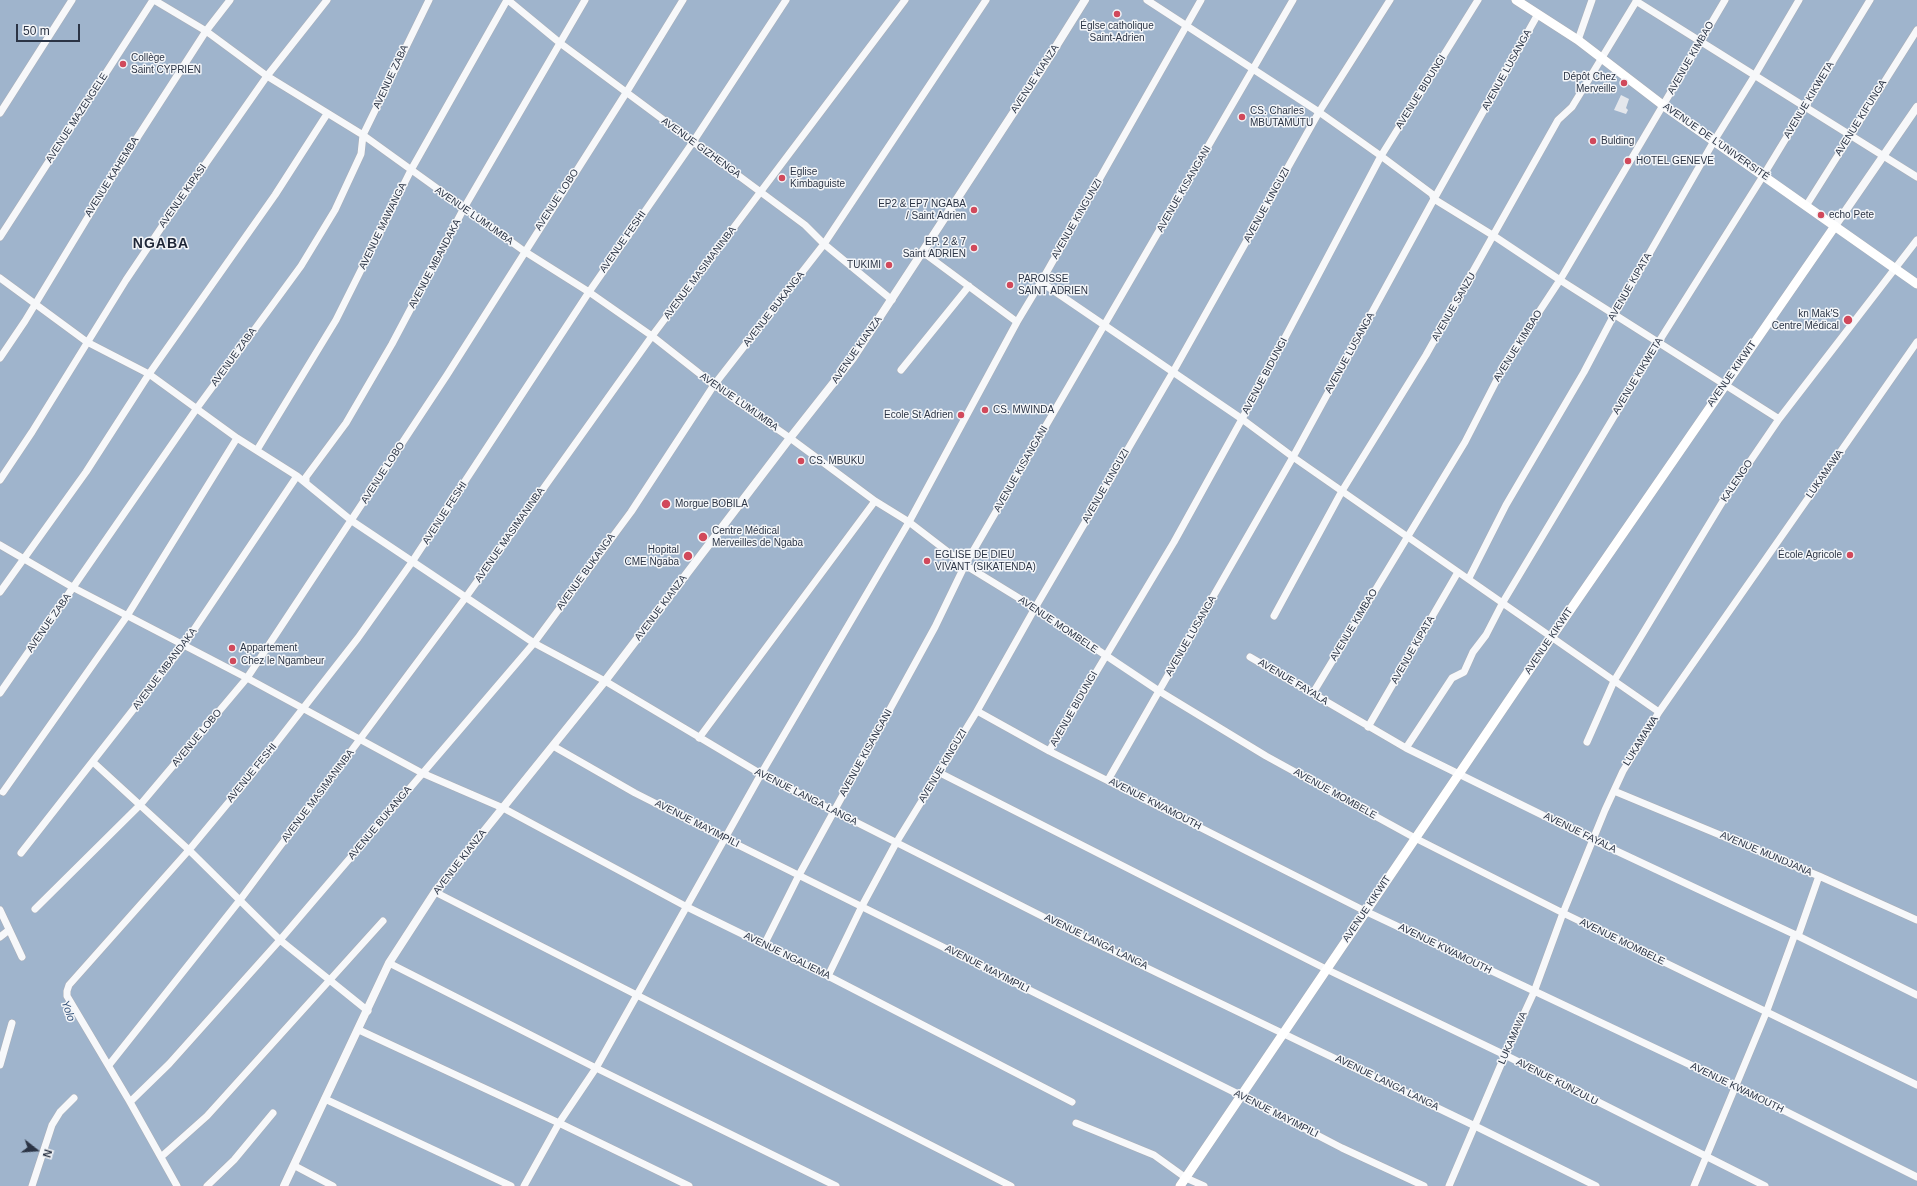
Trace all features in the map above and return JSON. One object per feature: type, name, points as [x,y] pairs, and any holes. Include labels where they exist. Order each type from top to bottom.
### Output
[{"type":"main road","name":"AVENUE DE L’UNIVERSITÉ","points":[[1516,0],[1578,40],[1664,106],[1917,284]]},
{"type":"main road","name":"AVENUE KIKWIT","points":[[1180,1186],[1458,774],[1835,226]]},
{"type":"street","points":[[0,113],[72,0]]},
{"type":"street","name":"AVENUE LUMUMBA","points":[[153,0],[206,31],[267,76],[363,135],[524,251],[589,292],[652,336],[714,385],[790,438]]},
{"type":"street","name":"AVENUE MAZENGELE","points":[[0,237],[153,0]]},
{"type":"street","name":"AVENUE KAHEMBA","points":[[0,358],[117,169],[206,31],[230,0]]},
{"type":"street","name":"AVENUE KIPASI","points":[[0,480],[167,219],[267,76],[327,0]]},
{"type":"street","name":"AVENUE ZABA","points":[[0,693],[197,408],[301,266],[335,210],[361,154],[363,135],[429,0]]},
{"type":"street","name":"AVENUE GIZHENGA","points":[[507,0],[560,43],[626,93],[805,225],[824,244],[892,300]]},
{"type":"street","name":"AVENUE MAWANGA","points":[[257,450],[336,320],[411,170],[507,0]]},
{"type":"street","name":"AVENUE MBANDAKA","points":[[306,483],[306,477],[346,423],[392,344],[464,208],[585,0]]},
{"type":"street","name":"AVENUE LOBO","points":[[35,909],[140,805],[247,678],[352,521],[626,93],[683,0]]},
{"type":"street","name":"AVENUE FESHI","points":[[109,1065],[67,996],[69,986],[189,850],[305,708],[358,638],[412,562],[589,292],[693,142],[786,0]]},
{"type":"street","name":"AVENUE MASIMANINBA","points":[[109,1065],[240,900],[466,597],[652,336],[905,0]]},
{"type":"street","name":"AVENUE BUKANGA","points":[[130,1102],[169,1064],[280,940],[534,643],[630,512],[714,385],[824,244],[986,0]]},
{"type":"street","name":"AVENUE KIANZA","points":[[284,1186],[295,1166],[325,1099],[390,963],[435,892],[605,681],[790,438],[854,358],[924,253],[1085,0]]},
{"type":"street","points":[[1147,0],[1319,112],[1432,194],[1434,200],[1494,236],[1614,315],[1779,419]]},
{"type":"street","name":"AVENUE KINGUNZI","points":[[524,1186],[558,1123],[596,1068],[686,907],[726,839],[761,774],[909,522],[1017,322],[1201,0]]},
{"type":"street","name":"AVENUE KISANGANI","points":[[764,946],[799,875],[935,627],[965,565],[1293,0]]},
{"type":"street","name":"AVENUE KINGUZI","points":[[828,976],[862,906],[896,843],[977,711],[1035,608],[1173,372],[1319,112],[1390,0]]},
{"type":"street","name":"AVENUE BIDUNGI","points":[[1049,751],[1174,542],[1242,419],[1381,156],[1478,0]]},
{"type":"street","points":[[1578,40],[1592,0]]},
{"type":"street","name":"AVENUE KIMBAO","points":[[1313,693],[1465,442],[1506,362],[1560,280],[1664,106],[1725,0]]},
{"type":"street","name":"AVENUE KIPATA","points":[[1469,578],[1506,505],[1584,372],[1614,315],[1714,141],[1799,0]]},
{"type":"street","name":"AVENUE KIKWETA","points":[[1406,748],[1452,678],[1464,672],[1473,652],[1486,635],[1503,602],[1658,343],[1763,176],[1804,106],[1870,0]]},
{"type":"street","points":[[1636,1],[1917,177]]},
{"type":"street","name":"AVENUE SANZU","points":[[1274,616],[1342,491],[1426,355],[1558,120],[1572,107],[1636,1]]},
{"type":"street","name":"AVENUE LUSANGA","points":[[1108,780],[1293,457],[1538,14]]},
{"type":"street","name":"AVENUE KIFUNGA","points":[[1806,206],[1917,30]]},
{"type":"street","name":"AVENUE KIKWIT","points":[[1835,226],[1917,107]]},
{"type":"street","points":[[0,592],[86,472],[148,374],[275,195],[327,114]]},
{"type":"street","name":"KALENGO","points":[[1587,742],[1614,681],[1723,501],[1779,419],[1917,240]]},
{"type":"street","points":[[924,253],[1017,322]]},
{"type":"street","name":"AVENUE LANGA LANGA","points":[[0,278],[87,342],[148,374],[237,438],[297,476],[352,521],[534,643],[605,681],[761,774],[1089,940],[1284,1033],[1596,1186]]},
{"type":"street","points":[[1041,282],[1242,419],[1293,457],[1458,572],[1469,578],[1551,638],[1659,712]]},
{"type":"street","points":[[901,370],[969,286]]},
{"type":"street","name":"LUKAMAWA","points":[[1449,1186],[1505,1055],[1534,992],[1563,913],[1623,771],[1659,712],[1917,342]]},
{"type":"street","points":[[3,792],[126,616],[237,438]]},
{"type":"street","name":"AVENUE MOMBELE","points":[[790,438],[875,501],[909,522],[965,565],[1035,608],[1159,691],[1266,756],[1415,838],[1563,913],[1766,1013],[1917,1085]]},
{"type":"street","name":"AVENUE MBANDAKA","points":[[21,853],[183,646],[297,476]]},
{"type":"street","points":[[699,738],[875,501]]},
{"type":"street","name":"AVENUE NGALIEMA","points":[[0,545],[74,588],[183,646],[305,708],[422,773],[503,808],[686,907],[828,976],[1072,1102]]},
{"type":"street","name":"AVENUE KIPATA","points":[[1368,727],[1458,572]]},
{"type":"street","name":"AVENUE FAYALA","points":[[1250,657],[1406,748],[1593,840],[1796,935],[1917,995]]},
{"type":"street","name":"AVENUE KWAMOUTH","points":[[977,711],[1049,751],[1365,911],[1735,1086],[1917,1177]]},
{"type":"street","name":"AVENUE MAYIMPILI","points":[[553,746],[635,793],[726,839],[1240,1095],[1342,1148],[1424,1186]]},
{"type":"street","points":[[92,762],[189,850],[280,940],[368,1011]]},
{"type":"street","points":[[940,773],[1326,969]]},
{"type":"street","name":"AVENUE MUNDJANA","points":[[1614,791],[1819,876],[1917,920]]},
{"type":"street","points":[[1694,1186],[1766,1013],[1819,876]]},
{"type":"street","points":[[435,892],[1011,1186]]},
{"type":"street","points":[[0,910],[22,957]]},
{"type":"street","points":[[161,1156],[207,1116],[383,921]]},
{"type":"street","points":[[0,937],[10,930]]},
{"type":"street","points":[[390,963],[596,1068],[836,1186]]},
{"type":"street","name":"AVENUE KUNZULU","points":[[1326,969],[1505,1055],[1706,1158],[1765,1186]]},
{"type":"street","points":[[0,1065],[12,1023]]},
{"type":"street","points":[[359,1030],[689,1186]]},
{"type":"street","points":[[109,1065],[161,1156],[176,1186]]},
{"type":"street","points":[[32,1186],[52,1125],[60,1112],[74,1098]]},
{"type":"street","points":[[325,1099],[511,1186]]},
{"type":"street","points":[[207,1186],[234,1160],[273,1113]]},
{"type":"street","points":[[1076,1123],[1154,1155],[1186,1178],[1204,1186]]},
{"type":"street","points":[[295,1166],[334,1186]]},
{"type":"water","name":"Yolo","points":[[0,0],[1917,0],[1917,1186],[0,1186]],"holes":[[[1621,95],[1629,99],[1626,114],[1614,110]]]},
{"type":"place","name":"Églse catholique Saint-Adrien","points":[[1117,14]]},
{"type":"place","name":"Collège Saint CYPRIEN","points":[[123,64]]},
{"type":"place","name":"Dépôt Chez Merveille","points":[[1624,83]]},
{"type":"place","name":"CS. Charles MBUTAMUTU","points":[[1242,117]]},
{"type":"place","name":"Bulding","points":[[1593,141]]},
{"type":"place","name":"HOTEL GENEVE","points":[[1628,161]]},
{"type":"place","name":"Eglise Kimbaguiste","points":[[782,178]]},
{"type":"place","name":"EP2 & EP7 NGABA / Saint Adrien","points":[[974,210]]},
{"type":"place","name":"echo Pete","points":[[1821,215]]},
{"type":"place","name":"EP. 2 & 7 Saint ADRIEN","points":[[974,248]]},
{"type":"place","name":"TUKIMI","points":[[889,265]]},
{"type":"place","name":"PAROISSE SAINT ADRIEN","points":[[1010,285]]},
{"type":"place","name":"kn Mak'S Centre Médical","points":[[1848,320]]},
{"type":"place","name":"CS. MWINDA","points":[[985,410]]},
{"type":"place","name":"Ecole St Adrien","points":[[961,415]]},
{"type":"place","name":"CS. MBUKU","points":[[801,461]]},
{"type":"place","name":"Morgue BOBILA","points":[[666,504]]},
{"type":"place","name":"Centre Médical Merveilles de Ngaba","points":[[703,537]]},
{"type":"place","name":"École Agricole","points":[[1850,555]]},
{"type":"place","name":"Hopital CME Ngaba","points":[[688,556]]},
{"type":"place","name":"EGLISE DE DIEU VIVANT (SIKATENDA)","points":[[927,561]]},
{"type":"place","name":"Appartement","points":[[232,648]]},
{"type":"place","name":"Chez le Ngambeur","points":[[233,661]]},
{"type":"district","name":"NGABA","points":[[161,244]]}]
